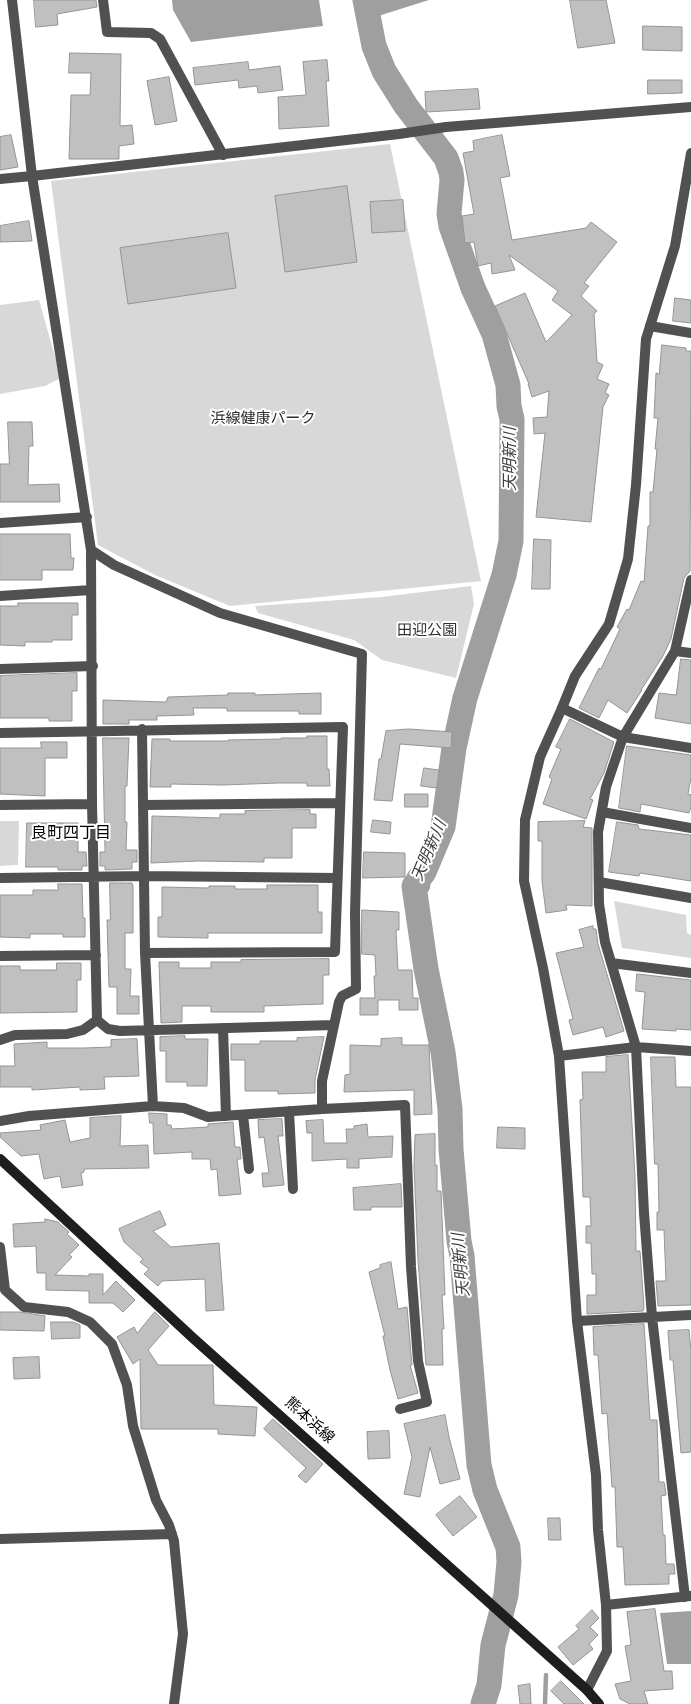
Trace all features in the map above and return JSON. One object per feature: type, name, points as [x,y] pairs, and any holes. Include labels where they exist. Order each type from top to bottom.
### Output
[{"type":"main road","name":"熊本浜線","points":[[0,1159],[193,1338],[587,1690],[599,1704]]},
{"type":"street","points":[[12,0],[32,176],[91,550],[93,666],[92,804],[95,877],[96,1020]]},
{"type":"street","points":[[103,0],[107,32],[151,33],[160,39],[223,155]]},
{"type":"street","points":[[0,179],[223,155],[446,127],[691,107]]},
{"type":"street","points":[[587,1690],[607,1651],[606,1605],[598,1530],[596,1475],[577,1321],[559,1056],[543,968],[524,881],[525,820],[540,758],[574,676],[608,624],[628,559],[636,485],[646,339],[674,246],[691,153]]},
{"type":"street","points":[[650,326],[691,333]]},
{"type":"street","points":[[0,523],[87,517]]},
{"type":"street","points":[[91,550],[114,565],[220,613],[362,654],[355,912],[356,989],[342,996],[339,1002],[322,1081],[322,1109]]},
{"type":"street","points":[[606,1605],[688,1597],[652,1317],[644,1213],[636,1047],[605,942],[599,882],[598,832],[606,787],[623,737],[675,651],[691,580]]},
{"type":"street","points":[[0,596],[91,590]]},
{"type":"street","points":[[675,651],[691,653]]},
{"type":"street","points":[[0,669],[93,666]]},
{"type":"street","points":[[562,708],[623,737],[691,748]]},
{"type":"street","points":[[0,733],[142,729],[343,727],[335,952],[146,953]]},
{"type":"street","points":[[142,729],[146,953],[153,1106]]},
{"type":"street","points":[[143,805],[340,803]]},
{"type":"street","points":[[0,805],[92,804]]},
{"type":"street","points":[[602,812],[691,828]]},
{"type":"street","points":[[0,878],[144,876],[337,878]]},
{"type":"street","points":[[599,882],[691,898]]},
{"type":"street","points":[[0,956],[96,955]]},
{"type":"street","points":[[611,963],[691,973]]},
{"type":"street","points":[[96,1020],[108,1030],[334,1025]]},
{"type":"street","points":[[0,1040],[15,1035],[68,1034],[83,1030],[96,1020]]},
{"type":"street","points":[[223,1028],[226,1116]]},
{"type":"street","points":[[559,1056],[636,1047],[691,1052]]},
{"type":"street","points":[[0,1121],[29,1116],[153,1106],[184,1108],[208,1117],[405,1105],[411,1267],[418,1361],[427,1402],[400,1409]]},
{"type":"street","points":[[289,1112],[293,1188]]},
{"type":"street","points":[[243,1115],[249,1169]]},
{"type":"street","points":[[0,1247],[6,1290],[24,1308],[68,1312],[90,1322],[112,1344],[127,1385],[133,1426],[156,1500],[174,1541],[183,1634],[174,1704]]},
{"type":"street","points":[[577,1321],[691,1315]]},
{"type":"street","points":[[0,1539],[172,1534]]},
{"type":"green space","name":"浜線健康パーク","points":[[390,144],[481,581],[230,606],[155,575],[98,545],[51,181]]},
{"type":"green space","points":[[39,300],[61,378],[45,386],[0,394],[0,305]]},
{"type":"green space","name":"田迎公園","points":[[471,586],[474,604],[456,678],[382,660],[354,640],[258,613],[255,606],[382,597]]},
{"type":"green space","points":[[0,821],[19,821],[18,865],[0,866]]},
{"type":"green space","points":[[614,901],[686,915],[687,933],[691,935],[691,958],[622,948]]},
{"type":"shaded area","points":[[172,0],[319,0],[323,26],[191,42],[173,10]]},
{"type":"shaded area","points":[[372,0],[429,0],[375,17]]},
{"type":"shaded area","points":[[691,1611],[691,1664],[667,1664],[660,1613]]},
{"type":"building","points":[[34,0],[96,0],[97,7],[57,14],[58,25],[36,27]]},
{"type":"building","points":[[570,0],[606,0],[615,43],[578,48]]},
{"type":"building","points":[[643,26],[682,27],[682,51],[643,50]]},
{"type":"building","points":[[70,53],[121,54],[120,126],[132,125],[134,144],[119,146],[119,159],[69,159],[71,95],[90,95],[91,73],[69,73]]},
{"type":"building","points":[[327,60],[329,81],[326,81],[329,126],[279,129],[278,97],[306,95],[303,62]]},
{"type":"building","points":[[248,62],[249,70],[280,66],[283,90],[258,93],[257,86],[239,88],[238,80],[195,85],[193,68]]},
{"type":"building","points":[[169,77],[177,121],[155,125],[147,81]]},
{"type":"building","points":[[648,80],[682,80],[682,93],[648,94]]},
{"type":"building","points":[[478,89],[480,109],[426,112],[425,92]]},
{"type":"building","points":[[11,135],[18,167],[0,170],[0,137]]},
{"type":"building","points":[[502,135],[510,176],[500,178],[512,240],[586,228],[591,222],[617,242],[584,283],[589,286],[581,296],[597,311],[594,314],[597,362],[603,365],[597,379],[609,384],[605,393],[609,395],[603,407],[591,522],[536,517],[545,433],[534,434],[533,418],[547,417],[549,391],[532,397],[529,384],[495,306],[525,293],[546,342],[572,315],[552,300],[558,291],[509,255],[515,270],[492,274],[491,263],[478,266],[474,242],[465,243],[462,216],[474,214],[463,153],[474,151],[473,141]]},
{"type":"building","points":[[347,186],[357,262],[285,272],[275,196]]},
{"type":"building","points":[[403,200],[405,231],[372,233],[370,202]]},
{"type":"building","points":[[29,221],[32,241],[0,242],[0,226]]},
{"type":"building","points":[[228,233],[236,288],[128,304],[120,248]]},
{"type":"building","points":[[675,298],[691,300],[691,323],[673,321]]},
{"type":"building","points":[[662,345],[686,348],[686,351],[691,351],[690,571],[684,578],[671,639],[642,690],[627,713],[608,700],[599,718],[579,708],[599,668],[601,669],[620,629],[617,627],[627,609],[629,610],[641,581],[644,582],[648,526],[650,526],[650,492],[653,492],[657,449],[655,449],[658,418],[654,418],[656,373],[659,374]]},
{"type":"building","points":[[8,422],[32,422],[33,446],[29,446],[28,485],[59,484],[60,502],[0,502],[0,464],[9,464]]},
{"type":"building","points":[[0,534],[70,534],[71,558],[74,558],[73,570],[42,570],[42,580],[0,580]]},
{"type":"building","points":[[534,539],[551,540],[550,589],[532,589]]},
{"type":"building","points":[[18,603],[78,603],[78,615],[72,615],[72,640],[25,642],[25,646],[0,645],[0,606],[18,606]]},
{"type":"building","points":[[681,659],[691,660],[691,724],[655,718],[659,693],[676,695]]},
{"type":"building","points":[[77,673],[77,691],[72,691],[72,721],[49,721],[49,718],[0,718],[0,676]]},
{"type":"building","points":[[228,693],[255,693],[255,695],[321,693],[321,714],[299,714],[299,711],[227,711],[227,708],[193,708],[194,715],[157,716],[157,720],[129,720],[129,724],[103,724],[103,700],[166,702],[168,697],[228,695]]},
{"type":"building","points":[[570,719],[614,742],[604,773],[590,799],[593,800],[586,819],[543,804],[552,779],[549,777],[561,749],[556,747]]},
{"type":"building","points":[[409,729],[452,732],[451,748],[400,744],[392,801],[374,800],[379,759],[381,759],[386,731]]},
{"type":"building","points":[[307,736],[327,736],[327,769],[329,769],[330,786],[307,786],[307,783],[278,783],[171,784],[171,787],[150,787],[152,739],[170,739],[170,741],[228,741],[307,738]]},
{"type":"building","points":[[103,738],[129,738],[127,786],[125,786],[125,822],[127,822],[126,850],[137,850],[137,862],[132,862],[132,869],[105,870],[105,866],[100,866],[100,852],[105,852]]},
{"type":"building","points":[[41,742],[67,742],[67,758],[45,758],[45,796],[0,794],[0,748],[41,748]]},
{"type":"building","points":[[627,746],[691,755],[691,778],[688,794],[691,795],[691,807],[689,813],[641,804],[640,812],[619,808]]},
{"type":"building","points":[[424,768],[439,770],[437,788],[421,786]]},
{"type":"building","points":[[405,794],[428,794],[428,807],[405,807]]},
{"type":"building","points":[[310,810],[310,814],[316,814],[316,828],[292,828],[292,858],[264,858],[264,862],[199,861],[151,863],[152,816],[220,818],[220,814],[245,814],[245,811]]},
{"type":"building","points":[[373,820],[391,822],[390,834],[371,832]]},
{"type":"building","points":[[585,821],[583,827],[592,828],[592,906],[566,905],[567,910],[546,913],[542,881],[542,841],[538,841],[538,822]]},
{"type":"building","points":[[617,822],[638,825],[639,829],[691,835],[691,881],[640,873],[639,876],[609,872]]},
{"type":"building","points":[[27,823],[78,823],[78,852],[86,852],[87,866],[82,866],[82,870],[58,870],[58,867],[26,867]]},
{"type":"building","points":[[364,852],[405,853],[405,877],[363,878]]},
{"type":"building","points":[[110,883],[132,883],[133,886],[133,933],[125,933],[125,969],[131,969],[130,996],[139,996],[139,1014],[117,1014],[117,987],[109,987],[107,920],[110,920]]},
{"type":"building","points":[[58,884],[82,884],[85,937],[63,937],[63,934],[30,934],[30,938],[0,937],[0,895],[33,895],[33,890],[58,890]]},
{"type":"building","points":[[267,885],[318,885],[318,912],[322,912],[322,933],[208,933],[208,938],[158,937],[158,917],[162,917],[162,887],[209,888],[209,886],[235,886],[235,889],[267,889]]},
{"type":"building","points":[[362,910],[399,912],[399,930],[396,930],[398,970],[412,970],[413,998],[418,998],[418,1010],[399,1010],[399,1000],[378,1000],[378,1015],[360,1015],[360,998],[375,998],[374,976],[376,976],[375,955],[362,954]]},
{"type":"building","points":[[593,926],[593,929],[596,929],[598,944],[624,1031],[606,1037],[603,1027],[573,1035],[569,1020],[573,1019],[556,953],[584,947],[579,930]]},
{"type":"building","points":[[329,959],[329,975],[323,975],[323,1004],[264,1006],[264,1012],[211,1012],[211,1006],[182,1006],[182,1022],[161,1023],[159,962],[179,962],[179,968],[211,968],[211,962]]},
{"type":"building","points":[[57,963],[81,963],[81,980],[77,980],[77,1012],[0,1013],[0,966],[20,966],[20,970],[56,970]]},
{"type":"building","points":[[637,974],[691,980],[691,1030],[642,1029],[645,992],[636,991]]},
{"type":"building","points":[[185,1036],[185,1039],[208,1039],[207,1086],[187,1086],[187,1082],[166,1082],[166,1051],[160,1051],[160,1037]]},
{"type":"building","points":[[324,1037],[315,1080],[315,1093],[278,1094],[278,1091],[245,1091],[245,1060],[231,1060],[231,1044],[260,1044],[260,1041],[297,1041],[297,1038]]},
{"type":"building","points":[[402,1038],[402,1045],[429,1045],[432,1114],[414,1115],[414,1090],[344,1092],[345,1075],[350,1074],[350,1045],[381,1046],[381,1039]]},
{"type":"building","points":[[137,1039],[139,1076],[104,1077],[105,1089],[80,1090],[80,1087],[32,1090],[32,1087],[0,1087],[0,1066],[15,1066],[14,1044],[47,1042],[47,1048],[111,1047],[111,1040]]},
{"type":"building","points":[[628,1055],[635,1176],[636,1251],[640,1251],[644,1307],[643,1311],[587,1314],[587,1295],[596,1295],[596,1274],[592,1274],[591,1243],[586,1243],[586,1226],[591,1226],[590,1197],[583,1197],[580,1100],[583,1099],[582,1072],[606,1072],[606,1057]]},
{"type":"building","points":[[651,1057],[675,1057],[676,1087],[691,1087],[691,1305],[658,1306],[656,1281],[666,1281],[664,1230],[657,1230],[657,1212],[659,1212],[658,1164],[655,1164]]},
{"type":"building","points":[[149,1113],[167,1114],[167,1125],[171,1125],[172,1129],[208,1127],[208,1124],[233,1122],[235,1147],[240,1147],[241,1159],[237,1159],[241,1194],[219,1196],[217,1169],[211,1170],[210,1159],[192,1159],[192,1152],[154,1154],[153,1123],[150,1123]]},
{"type":"building","points":[[121,1116],[120,1146],[148,1145],[149,1168],[84,1169],[84,1172],[81,1173],[83,1185],[62,1188],[60,1176],[44,1179],[39,1154],[21,1156],[0,1137],[0,1133],[41,1130],[40,1125],[65,1120],[70,1142],[90,1138],[90,1118]]},
{"type":"building","points":[[282,1119],[283,1136],[278,1136],[284,1185],[263,1187],[262,1173],[269,1173],[264,1137],[259,1138],[258,1120]]},
{"type":"building","points":[[323,1120],[324,1143],[347,1143],[346,1129],[354,1129],[354,1126],[367,1124],[368,1137],[393,1136],[392,1157],[359,1159],[359,1168],[347,1168],[347,1159],[312,1161],[312,1133],[307,1133],[306,1121]]},
{"type":"building","points":[[498,1127],[525,1128],[525,1149],[497,1148]]},
{"type":"building","points":[[435,1134],[437,1191],[441,1191],[445,1295],[442,1295],[444,1329],[442,1329],[443,1365],[426,1365],[418,1260],[414,1165],[415,1135]]},
{"type":"building","points":[[401,1184],[402,1207],[371,1207],[371,1210],[354,1210],[353,1188]]},
{"type":"building","points":[[160,1211],[166,1225],[153,1231],[171,1247],[219,1243],[224,1310],[206,1311],[205,1279],[162,1281],[158,1286],[144,1274],[149,1269],[140,1262],[143,1259],[124,1242],[119,1229]]},
{"type":"building","points":[[45,1219],[58,1222],[79,1245],[69,1255],[72,1257],[55,1275],[89,1276],[89,1274],[103,1274],[103,1295],[116,1281],[135,1300],[123,1312],[113,1303],[89,1303],[89,1291],[46,1290],[46,1273],[37,1273],[36,1246],[14,1247],[13,1224],[45,1222]]},
{"type":"building","points":[[391,1262],[398,1309],[407,1307],[412,1365],[410,1365],[418,1393],[398,1399],[369,1272],[380,1268],[380,1265]]},
{"type":"building","points":[[0,1312],[20,1312],[45,1316],[44,1331],[0,1330]]},
{"type":"building","points":[[155,1312],[169,1326],[148,1350],[158,1365],[213,1365],[214,1405],[257,1407],[255,1436],[218,1434],[218,1429],[141,1429],[140,1359],[133,1364],[117,1337],[134,1327],[137,1333]]},
{"type":"building","points":[[51,1322],[73,1322],[80,1325],[80,1338],[52,1339]]},
{"type":"building","points":[[644,1324],[650,1420],[657,1420],[659,1482],[664,1482],[666,1495],[661,1496],[666,1564],[674,1564],[675,1574],[669,1574],[669,1584],[625,1585],[623,1547],[617,1547],[615,1487],[612,1487],[607,1413],[602,1414],[598,1355],[594,1355],[593,1327]]},
{"type":"building","points":[[689,1330],[691,1351],[691,1452],[681,1453],[673,1360],[670,1360],[668,1331]]},
{"type":"building","points":[[39,1357],[40,1378],[14,1379],[13,1358]]},
{"type":"building","points":[[445,1415],[460,1479],[440,1484],[430,1447],[420,1497],[404,1494],[412,1457],[404,1424]]},
{"type":"building","points":[[273,1419],[323,1464],[306,1483],[298,1476],[306,1468],[264,1429]]},
{"type":"building","points":[[389,1431],[390,1458],[368,1459],[367,1432]]},
{"type":"building","points":[[460,1496],[477,1517],[453,1536],[436,1515]]},
{"type":"building","points":[[548,1518],[560,1518],[561,1540],[549,1540]]},
{"type":"building","points":[[655,1609],[664,1671],[672,1671],[673,1689],[644,1691],[648,1704],[630,1704],[620,1699],[615,1684],[631,1681],[625,1646],[631,1645],[627,1612]]},
{"type":"building","points":[[592,1610],[599,1618],[590,1627],[598,1635],[589,1644],[593,1649],[573,1665],[558,1647],[579,1629],[576,1626]]},
{"type":"building","points":[[561,1681],[584,1704],[564,1704],[551,1691]]},
{"type":"building","points":[[530,1684],[531,1704],[520,1704],[518,1686]]},
{"type":"waterway","name":"天明新川","points":[[365,0],[374,46],[384,71],[406,106],[446,158],[451,172],[449,214],[451,226],[473,288],[494,334],[508,385],[512,419],[511,541],[504,575],[465,698],[454,748],[443,827],[424,872],[418,880],[418,884],[414,886],[426,969],[443,1052],[450,1109],[451,1149],[462,1256],[479,1465],[485,1490],[508,1547],[509,1562],[506,1595],[493,1645],[489,1685],[483,1704]]},
{"type":"waterway","points":[[545,1704],[546,1675]]},
{"type":"district","name":"良町四丁目","points":[[71,834]]}]
